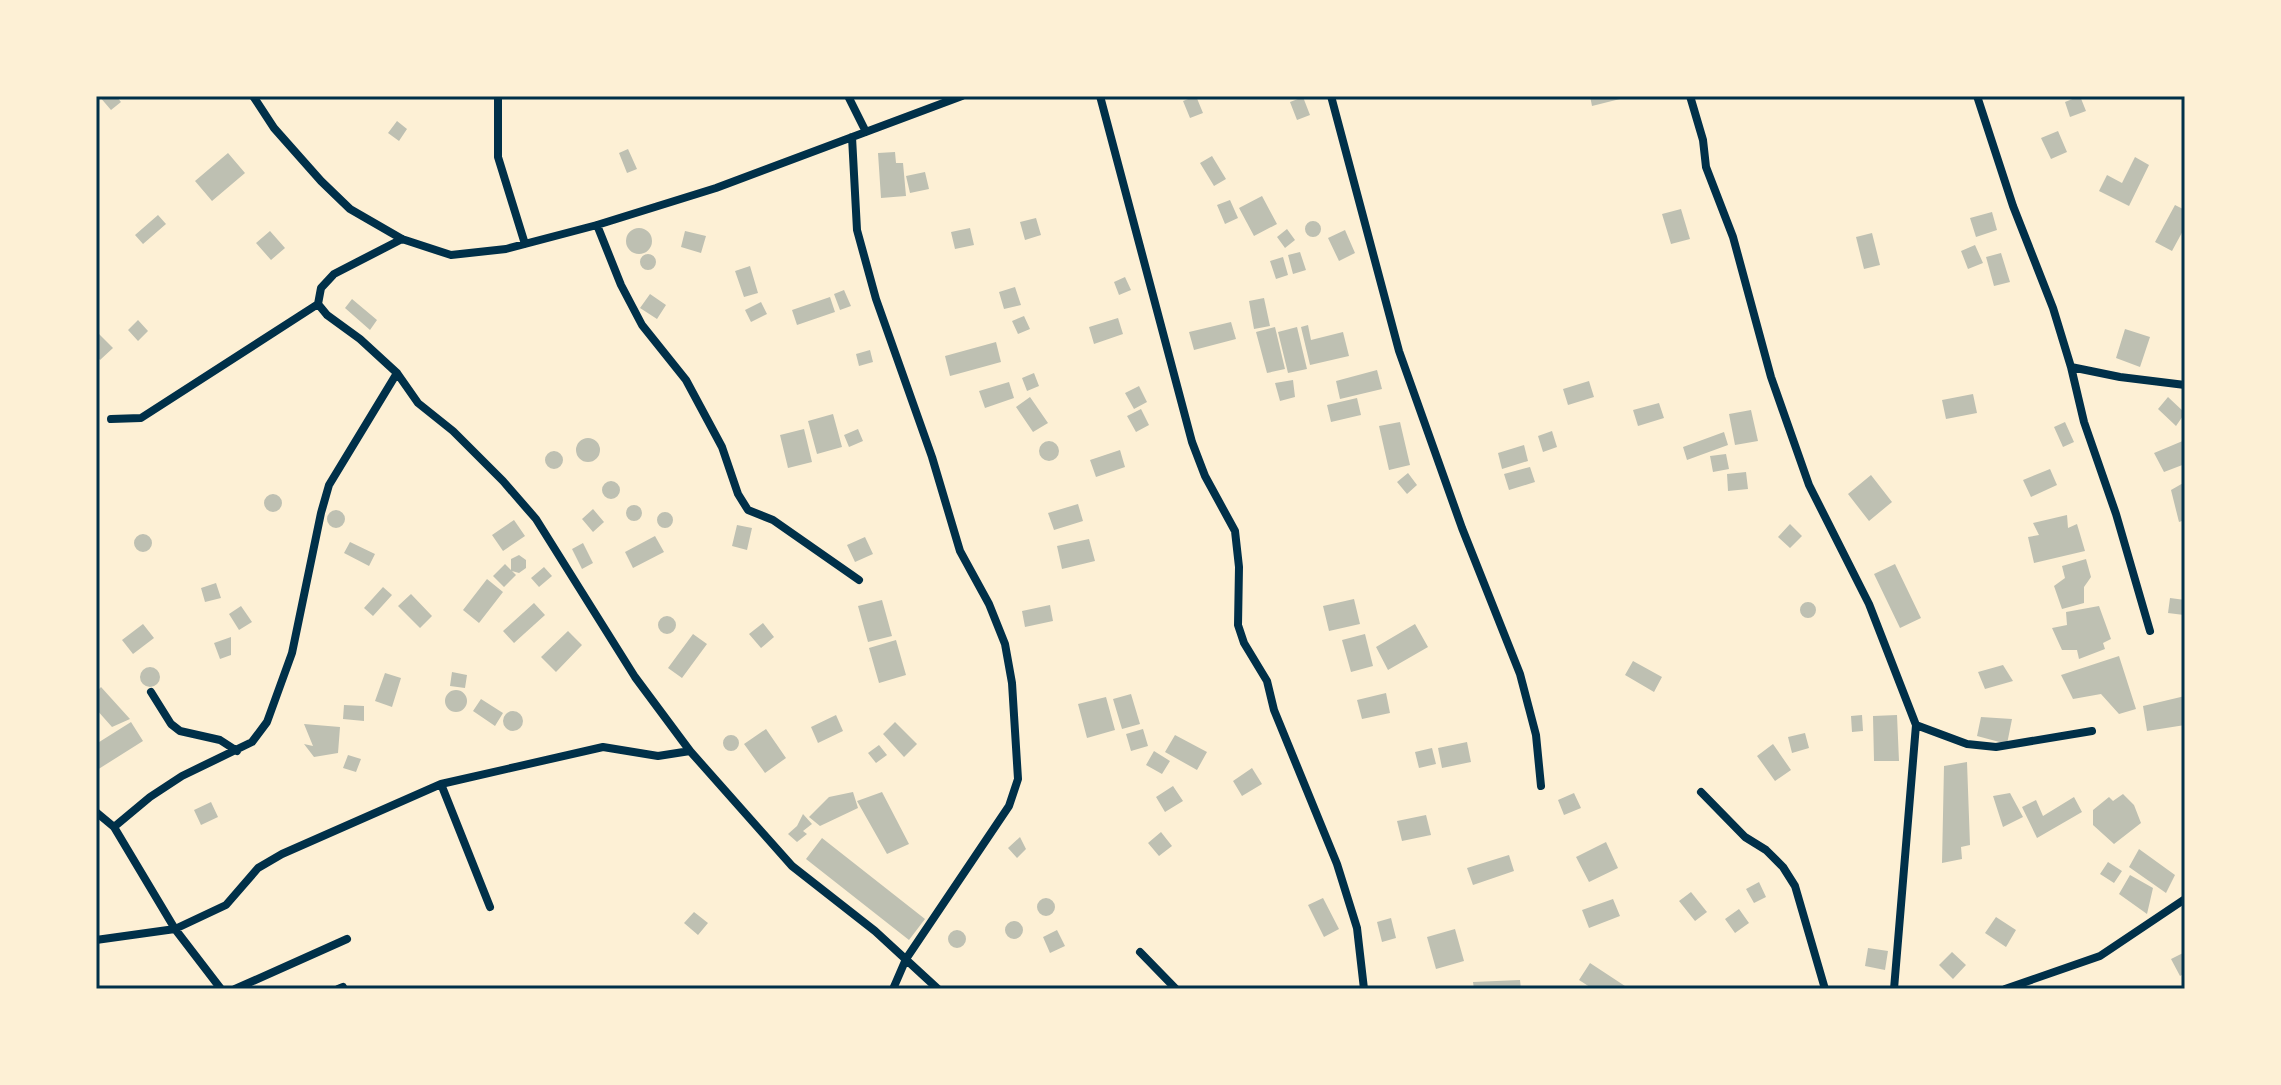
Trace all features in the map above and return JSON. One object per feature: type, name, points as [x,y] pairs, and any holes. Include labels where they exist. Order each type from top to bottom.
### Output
[{"type":"street","points":[[253,96],[274,128],[350,209],[402,239],[451,255],[506,249],[716,188],[962,96]]},
{"type":"street","points":[[498,96],[498,157],[525,244]]},
{"type":"street","points":[[848,96],[866,132]]},
{"type":"street","points":[[1100,96],[1192,442],[1205,476],[1235,531],[1239,567],[1238,625],[1244,643],[1267,681],[1274,710],[1337,864],[1359,939],[1364,989]]},
{"type":"street","points":[[1331,96],[1399,351],[1462,528],[1520,674],[1536,735],[1541,786]]},
{"type":"street","points":[[1690,96],[1703,140],[1706,167],[1733,237],[1771,377],[1809,485],[1869,604],[1898,672],[1916,725],[1894,989]]},
{"type":"street","points":[[1977,96],[2013,206],[2053,308],[2084,422],[2116,514],[2150,631]]},
{"type":"street","points":[[852,137],[857,230],[872,285],[932,457],[960,551],[989,604],[1005,644],[1017,751],[1018,779],[1009,806],[906,959],[893,989]]},
{"type":"street","points":[[597,225],[621,285],[642,325],[686,380],[722,447],[738,494],[748,510],[773,520],[859,580]]},
{"type":"street","points":[[111,419],[141,418],[318,304],[321,288],[334,274],[402,239]]},
{"type":"street","points":[[318,304],[397,373],[418,403],[453,431],[536,519],[635,677],[690,751],[792,866],[875,931],[938,989]]},
{"type":"street","points":[[2071,367],[2185,385]]},
{"type":"street","points":[[114,827],[182,776],[252,742],[267,722],[292,653],[329,485],[397,373]]},
{"type":"street","points":[[151,692],[171,724],[180,731],[220,740],[237,751]]},
{"type":"street","points":[[1916,725],[1967,744],[1996,747],[2092,731]]},
{"type":"street","points":[[96,940],[175,929],[226,905],[258,868],[282,854],[441,784],[603,747],[658,756],[690,751]]},
{"type":"street","points":[[441,784],[490,907]]},
{"type":"street","points":[[1701,792],[1745,837],[1766,850],[1783,867],[1795,886],[1825,989]]},
{"type":"street","points":[[96,812],[114,827],[175,929],[221,989]]},
{"type":"street","points":[[2005,989],[2100,956],[2185,899]]},
{"type":"street","points":[[235,989],[347,939]]},
{"type":"street","points":[[1140,952],[1176,989]]},
{"type":"building","points":[[99,96],[116,96],[121,102],[111,110]]},
{"type":"building","points":[[1196,96],[1203,113],[1190,118],[1183,101]]},
{"type":"building","points":[[1590,96],[1620,96],[1620,99],[1592,106]]},
{"type":"building","points":[[2080,96],[2086,111],[2070,117],[2065,102]]},
{"type":"building","points":[[1303,97],[1310,115],[1297,120],[1290,102]]},
{"type":"building","points":[[397,121],[407,129],[399,141],[388,133]]},
{"type":"building","points":[[2058,131],[2067,152],[2051,159],[2041,138]]},
{"type":"building","points":[[628,149],[637,169],[627,173],[619,153]]},
{"type":"building","points":[[895,152],[896,163],[903,163],[906,196],[881,198],[878,153]]},
{"type":"building","points":[[228,153],[245,173],[212,201],[195,181]]},
{"type":"building","points":[[1212,156],[1226,179],[1214,186],[1200,163]]},
{"type":"building","points":[[2135,157],[2149,165],[2129,206],[2099,191],[2107,175],[2122,183]]},
{"type":"building","points":[[925,172],[929,189],[910,193],[906,176]]},
{"type":"building","points":[[1262,196],[1277,224],[1254,236],[1239,208]]},
{"type":"building","points":[[1230,200],[1238,218],[1225,224],[1217,205]]},
{"type":"building","points":[[2175,205],[2185,210],[2185,227],[2172,251],[2155,242]]},
{"type":"building","points":[[1681,209],[1690,239],[1671,244],[1662,214]]},
{"type":"building","points":[[1992,212],[1997,230],[1976,237],[1970,218]]},
{"type":"building","points":[[158,215],[166,224],[143,244],[135,235]]},
{"type":"building","points":[[1036,218],[1041,235],[1025,240],[1020,222]]},
{"type":"building","points":[[1310,221],[1316,221],[1321,229],[1319,235],[1310,237],[1305,232],[1305,226]]},
{"type":"building","points":[[639,228],[648,232],[652,241],[648,250],[639,254],[630,250],[626,241],[630,232]]},
{"type":"building","points":[[970,228],[974,245],[955,249],[951,232]]},
{"type":"building","points":[[1287,229],[1295,240],[1285,248],[1277,237]]},
{"type":"building","points":[[1345,230],[1355,253],[1339,261],[1328,238]]},
{"type":"building","points":[[270,231],[285,248],[271,260],[256,243]]},
{"type":"building","points":[[685,231],[706,236],[701,253],[681,247]]},
{"type":"building","points":[[1872,233],[1880,265],[1864,269],[1856,237]]},
{"type":"building","points":[[1975,245],[1983,263],[1968,269],[1961,251]]},
{"type":"building","points":[[1300,252],[1306,270],[1293,274],[1288,255]]},
{"type":"building","points":[[2001,253],[2010,282],[1994,286],[1986,257]]},
{"type":"building","points":[[645,254],[651,254],[656,262],[654,268],[645,270],[640,265],[640,259]]},
{"type":"building","points":[[1283,257],[1288,275],[1276,279],[1270,261]]},
{"type":"building","points":[[750,266],[758,293],[744,297],[735,271]]},
{"type":"building","points":[[1125,277],[1131,290],[1119,295],[1114,282]]},
{"type":"building","points":[[1015,287],[1021,305],[1004,309],[999,292]]},
{"type":"building","points":[[844,290],[851,306],[840,310],[834,294]]},
{"type":"building","points":[[650,294],[666,305],[657,319],[640,308]]},
{"type":"building","points":[[830,297],[835,312],[797,325],[792,310]]},
{"type":"building","points":[[1264,298],[1270,326],[1254,329],[1249,301]]},
{"type":"building","points":[[352,299],[377,320],[370,330],[345,308]]},
{"type":"building","points":[[761,302],[767,314],[751,322],[745,310]]},
{"type":"building","points":[[1024,316],[1030,329],[1018,334],[1012,321]]},
{"type":"building","points":[[1118,318],[1123,334],[1094,344],[1089,327]]},
{"type":"building","points":[[138,320],[148,331],[138,341],[128,330]]},
{"type":"building","points":[[1231,322],[1236,339],[1194,350],[1189,332]]},
{"type":"building","points":[[1308,325],[1311,340],[1343,332],[1349,356],[1310,365],[1301,327]]},
{"type":"building","points":[[1275,327],[1285,369],[1267,373],[1256,332]]},
{"type":"building","points":[[1297,327],[1307,369],[1288,373],[1278,332]]},
{"type":"building","points":[[2125,329],[2150,337],[2140,367],[2116,358]]},
{"type":"building","points":[[96,331],[113,348],[100,360],[96,355]]},
{"type":"building","points":[[996,342],[1001,362],[950,376],[945,356]]},
{"type":"building","points":[[870,350],[873,362],[859,366],[856,354]]},
{"type":"building","points":[[1377,370],[1382,389],[1340,399],[1336,381]]},
{"type":"building","points":[[1034,373],[1039,386],[1027,391],[1022,378]]},
{"type":"building","points":[[1293,380],[1295,397],[1280,401],[1275,383]]},
{"type":"building","points":[[1589,381],[1594,397],[1568,405],[1563,389]]},
{"type":"building","points":[[1009,382],[1014,398],[985,408],[979,391]]},
{"type":"building","points":[[1139,386],[1147,402],[1134,409],[1125,393]]},
{"type":"building","points":[[1973,394],[1977,413],[1946,419],[1942,400]]},
{"type":"building","points":[[1030,397],[1048,423],[1033,432],[1016,407]]},
{"type":"building","points":[[2168,397],[2185,413],[2176,426],[2158,409]]},
{"type":"building","points":[[1357,398],[1361,415],[1331,422],[1327,405]]},
{"type":"building","points":[[1659,403],[1664,418],[1638,426],[1633,410]]},
{"type":"building","points":[[1141,409],[1149,425],[1136,432],[1127,416]]},
{"type":"building","points":[[1751,410],[1758,441],[1735,445],[1729,414]]},
{"type":"building","points":[[833,414],[842,447],[817,454],[808,421]]},
{"type":"building","points":[[1400,422],[1410,465],[1389,470],[1379,426]]},
{"type":"building","points":[[2065,422],[2074,442],[2063,447],[2054,427]]},
{"type":"building","points":[[804,429],[812,462],[788,468],[780,435]]},
{"type":"building","points":[[858,429],[863,441],[849,447],[844,435]]},
{"type":"building","points":[[1552,431],[1557,447],[1543,452],[1538,436]]},
{"type":"building","points":[[1724,432],[1728,445],[1687,460],[1683,447]]},
{"type":"building","points":[[588,438],[596,442],[600,450],[596,458],[588,462],[580,458],[576,450],[580,442]]},
{"type":"building","points":[[2185,440],[2185,464],[2164,472],[2154,453]]},
{"type":"building","points":[[1049,441],[1056,444],[1059,451],[1056,458],[1049,461],[1042,458],[1039,451],[1042,444]]},
{"type":"building","points":[[1524,445],[1528,461],[1502,469],[1498,453]]},
{"type":"building","points":[[1120,450],[1125,467],[1096,477],[1090,460]]},
{"type":"building","points":[[554,451],[563,460],[554,469],[545,460]]},
{"type":"building","points":[[1726,454],[1729,469],[1713,472],[1710,456]]},
{"type":"building","points":[[1530,467],[1535,482],[1509,490],[1504,474]]},
{"type":"building","points":[[2050,469],[2057,485],[2031,497],[2023,480]]},
{"type":"building","points":[[1746,472],[1748,489],[1728,491],[1727,474]]},
{"type":"building","points":[[1408,473],[1417,485],[1407,494],[1397,482]]},
{"type":"building","points":[[1871,475],[1892,502],[1869,521],[1848,494]]},
{"type":"building","points":[[607,481],[615,481],[620,490],[618,497],[607,499],[602,494],[602,486]]},
{"type":"building","points":[[2185,482],[2185,520],[2179,522],[2171,490]]},
{"type":"building","points":[[273,494],[282,503],[273,512],[264,503]]},
{"type":"building","points":[[1078,504],[1083,521],[1054,530],[1048,513]]},
{"type":"building","points":[[634,505],[642,513],[634,521],[626,513]]},
{"type":"building","points":[[593,509],[604,522],[593,532],[582,519]]},
{"type":"building","points":[[336,510],[345,519],[336,528],[327,519]]},
{"type":"building","points":[[665,512],[671,514],[671,526],[665,528],[659,526],[657,520],[659,514]]},
{"type":"building","points":[[2067,515],[2068,528],[2077,524],[2085,551],[2034,563],[2028,537],[2039,535],[2033,523]]},
{"type":"building","points":[[514,520],[525,536],[503,551],[492,535]]},
{"type":"building","points":[[1790,524],[1802,536],[1790,548],[1778,537]]},
{"type":"building","points":[[737,525],[752,528],[747,550],[732,546]]},
{"type":"building","points":[[139,534],[147,534],[152,543],[150,550],[139,552],[134,547],[134,539]]},
{"type":"building","points":[[655,536],[664,552],[633,568],[625,552]]},
{"type":"building","points":[[865,537],[873,554],[855,562],[847,545]]},
{"type":"building","points":[[1089,539],[1095,561],[1062,569],[1057,546]]},
{"type":"building","points":[[350,542],[375,554],[369,566],[344,553]]},
{"type":"building","points":[[583,543],[593,563],[582,569],[572,549]]},
{"type":"building","points":[[519,555],[526,560],[526,568],[519,573],[512,571],[516,575],[504,587],[493,576],[505,564],[511,570],[511,559]]},
{"type":"building","points":[[2086,559],[2091,577],[2084,587],[2084,603],[2062,609],[2054,586],[2065,578],[2062,566]]},
{"type":"building","points":[[1895,564],[1921,618],[1900,628],[1874,574]]},
{"type":"building","points":[[544,567],[552,576],[539,587],[531,578]]},
{"type":"building","points":[[487,579],[503,592],[479,623],[463,610]]},
{"type":"building","points":[[216,583],[221,598],[205,602],[201,588]]},
{"type":"building","points":[[383,587],[392,595],[373,616],[364,608]]},
{"type":"building","points":[[411,594],[432,616],[420,628],[398,606]]},
{"type":"building","points":[[2170,598],[2185,600],[2184,615],[2168,613]]},
{"type":"building","points":[[1354,599],[1360,624],[1329,631],[1323,606]]},
{"type":"building","points":[[882,600],[892,636],[868,642],[858,606]]},
{"type":"building","points":[[1805,602],[1811,602],[1816,610],[1814,616],[1805,618],[1800,613],[1800,607]]},
{"type":"building","points":[[534,603],[545,615],[514,643],[503,631]]},
{"type":"building","points":[[1050,605],[1053,621],[1025,627],[1022,611]]},
{"type":"building","points":[[241,606],[252,622],[239,630],[229,614]]},
{"type":"building","points":[[2099,606],[2111,639],[2103,643],[2105,649],[2079,659],[2077,650],[2062,650],[2052,628],[2067,625],[2066,612]]},
{"type":"building","points":[[667,616],[676,625],[667,634],[658,625]]},
{"type":"building","points":[[763,623],[774,637],[761,648],[749,634]]},
{"type":"building","points":[[143,624],[154,638],[133,654],[122,640]]},
{"type":"building","points":[[1415,624],[1428,647],[1388,670],[1376,647]]},
{"type":"building","points":[[568,631],[582,645],[556,672],[541,657]]},
{"type":"building","points":[[693,634],[707,644],[682,678],[668,668]]},
{"type":"building","points":[[1365,634],[1373,666],[1351,672],[1342,640]]},
{"type":"building","points":[[231,637],[231,655],[220,659],[214,643]]},
{"type":"building","points":[[896,640],[906,675],[879,683],[869,648]]},
{"type":"building","points":[[2119,656],[2136,709],[2119,714],[2101,694],[2073,699],[2061,675]]},
{"type":"building","points":[[1633,661],[1662,677],[1654,692],[1625,675]]},
{"type":"building","points":[[2003,665],[2013,681],[1985,689],[1978,672]]},
{"type":"building","points":[[150,667],[157,670],[160,677],[157,684],[150,687],[143,684],[140,677],[143,670]]},
{"type":"building","points":[[452,672],[467,675],[465,688],[450,686]]},
{"type":"building","points":[[385,673],[401,678],[392,707],[375,701]]},
{"type":"building","points":[[101,687],[130,719],[112,727],[96,709],[96,692]]},
{"type":"building","points":[[456,690],[464,693],[467,701],[464,709],[456,712],[448,709],[445,701],[448,693]]},
{"type":"building","points":[[1386,693],[1390,713],[1362,719],[1357,700]]},
{"type":"building","points":[[1131,694],[1140,724],[1122,729],[1113,699]]},
{"type":"building","points":[[2185,696],[2185,725],[2147,731],[2143,706]]},
{"type":"building","points":[[1106,697],[1115,730],[1087,738],[1078,704]]},
{"type":"building","points":[[481,699],[503,713],[495,726],[473,711]]},
{"type":"building","points":[[344,705],[364,706],[364,721],[343,719]]},
{"type":"building","points":[[513,711],[520,714],[523,721],[520,728],[513,731],[506,728],[503,721],[506,714]]},
{"type":"building","points":[[836,715],[843,731],[818,743],[811,727]]},
{"type":"building","points":[[1862,715],[1863,731],[1852,732],[1851,716]]},
{"type":"building","points":[[1897,715],[1899,761],[1874,761],[1873,716]]},
{"type":"building","points":[[1981,717],[2012,719],[2007,744],[1977,736]]},
{"type":"building","points":[[131,722],[143,741],[97,770],[96,744]]},
{"type":"building","points":[[895,722],[917,744],[904,757],[883,734]]},
{"type":"building","points":[[304,724],[340,727],[338,753],[314,757],[304,744],[313,746]]},
{"type":"building","points":[[766,729],[786,758],[765,773],[744,744]]},
{"type":"building","points":[[1143,729],[1148,746],[1131,751],[1126,734]]},
{"type":"building","points":[[1805,733],[1809,748],[1792,753],[1788,737]]},
{"type":"building","points":[[728,735],[734,735],[739,743],[737,749],[728,751],[723,746],[723,740]]},
{"type":"building","points":[[1175,735],[1207,752],[1197,770],[1165,752]]},
{"type":"building","points":[[1467,742],[1471,762],[1442,768],[1438,748]]},
{"type":"building","points":[[1773,744],[1791,770],[1775,781],[1757,756]]},
{"type":"building","points":[[879,745],[887,755],[876,763],[868,753]]},
{"type":"building","points":[[1432,748],[1436,764],[1419,768],[1415,752]]},
{"type":"building","points":[[1154,751],[1170,761],[1162,774],[1146,765]]},
{"type":"building","points":[[348,755],[361,759],[356,772],[343,768]]},
{"type":"building","points":[[1967,762],[1970,845],[1961,847],[1962,859],[1942,863],[1944,766]]},
{"type":"building","points":[[1252,768],[1262,784],[1242,796],[1233,781]]},
{"type":"building","points":[[1173,786],[1183,801],[1165,812],[1156,797]]},
{"type":"building","points":[[853,792],[858,808],[820,826],[809,817],[829,797]]},
{"type":"building","points":[[882,792],[909,844],[887,854],[857,801]]},
{"type":"building","points":[[1574,793],[1581,808],[1564,815],[1558,800]]},
{"type":"building","points":[[2010,793],[2023,817],[2003,827],[1993,796]]},
{"type":"building","points":[[2123,794],[2134,805],[2141,823],[2114,844],[2093,825],[2093,810],[2109,797],[2113,801]]},
{"type":"building","points":[[2074,797],[2082,812],[2037,838],[2022,807],[2036,800],[2043,816]]},
{"type":"building","points":[[211,802],[218,817],[201,825],[194,810]]},
{"type":"building","points":[[803,814],[812,824],[803,831],[807,834],[797,842],[788,834]]},
{"type":"building","points":[[1426,815],[1431,835],[1402,841],[1397,821]]},
{"type":"building","points":[[1161,832],[1172,846],[1159,856],[1148,843]]},
{"type":"building","points":[[1020,837],[1026,849],[1017,858],[1008,848]]},
{"type":"building","points":[[822,838],[925,919],[909,940],[806,859]]},
{"type":"building","points":[[1606,842],[1618,868],[1589,882],[1576,857]]},
{"type":"building","points":[[2139,849],[2175,875],[2166,893],[2129,867]]},
{"type":"building","points":[[1509,855],[1514,871],[1473,885],[1467,868]]},
{"type":"building","points":[[2108,862],[2122,871],[2114,883],[2100,874]]},
{"type":"building","points":[[2130,875],[2153,888],[2147,914],[2119,894]]},
{"type":"building","points":[[1759,882],[1766,897],[1754,903],[1746,889]]},
{"type":"building","points":[[1691,892],[1707,912],[1695,921],[1679,901]]},
{"type":"building","points":[[1046,898],[1055,907],[1046,916],[1037,907]]},
{"type":"building","points":[[1323,898],[1339,929],[1324,937],[1308,905]]},
{"type":"building","points":[[1613,899],[1620,916],[1589,928],[1582,910]]},
{"type":"building","points":[[1739,909],[1749,923],[1735,933],[1725,919]]},
{"type":"building","points":[[694,912],[708,923],[698,935],[684,923]]},
{"type":"building","points":[[1996,917],[2016,930],[2006,947],[1985,933]]},
{"type":"building","points":[[1391,918],[1396,938],[1382,942],[1377,922]]},
{"type":"building","points":[[1014,921],[1023,930],[1014,939],[1005,930]]},
{"type":"building","points":[[1455,929],[1464,961],[1436,969],[1427,937]]},
{"type":"building","points":[[957,930],[966,939],[957,948],[948,939]]},
{"type":"building","points":[[1057,930],[1065,946],[1050,953],[1043,937]]},
{"type":"building","points":[[1868,948],[1888,951],[1885,970],[1865,966]]},
{"type":"building","points":[[1952,952],[1966,965],[1953,979],[1939,965]]},
{"type":"building","points":[[2185,952],[2185,973],[2180,976],[2171,959]]},
{"type":"building","points":[[1590,963],[1625,986],[1623,989],[1593,989],[1579,980]]},
{"type":"building","points":[[1520,980],[1521,989],[1474,989],[1473,982]]}]
